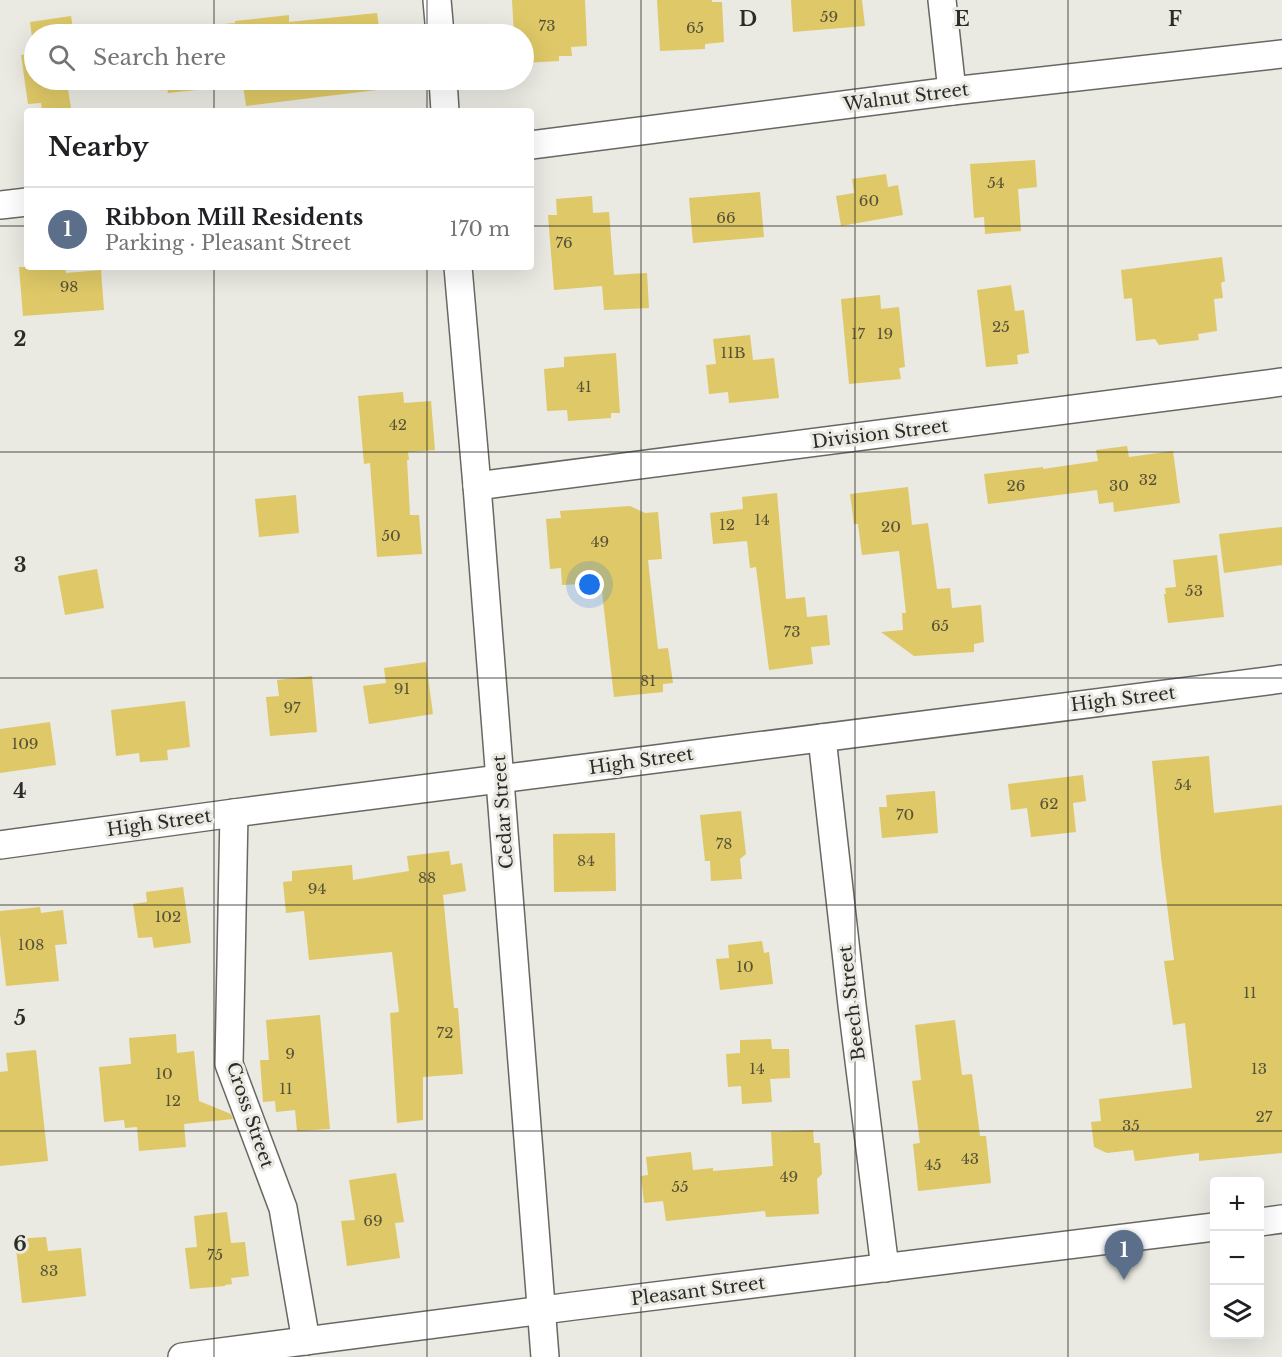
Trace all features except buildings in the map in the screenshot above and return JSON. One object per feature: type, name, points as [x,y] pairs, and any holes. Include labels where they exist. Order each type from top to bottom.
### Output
[{"type":"street","points":[[437,0],[439,24]]},
{"type":"street","points":[[942,0],[952,91]]},
{"type":"street","name":"Walnut Street","points":[[534,145],[952,91],[1282,54]]},
{"type":"street","points":[[444,90],[445,108]]},
{"type":"street","points":[[0,205],[24,202]]},
{"type":"street","name":"Cedar Street","points":[[458,270],[545,1357]]},
{"type":"street","name":"Division Street","points":[[477,486],[1282,382]]},
{"type":"street","name":"High Street","points":[[0,844],[1282,678]]},
{"type":"street","name":"Beech Street","points":[[822,738],[885,1268]]},
{"type":"street","name":"Cross Street","points":[[234,813],[229,1064],[282,1208],[306,1341]]},
{"type":"street","points":[[1264,1221],[1282,1219]]},
{"type":"street","name":"Pleasant Street","points":[[182,1357],[1210,1228]]},
{"type":"place","name":"Ribbon Mill Residents","points":[[1124,1280]]}]
